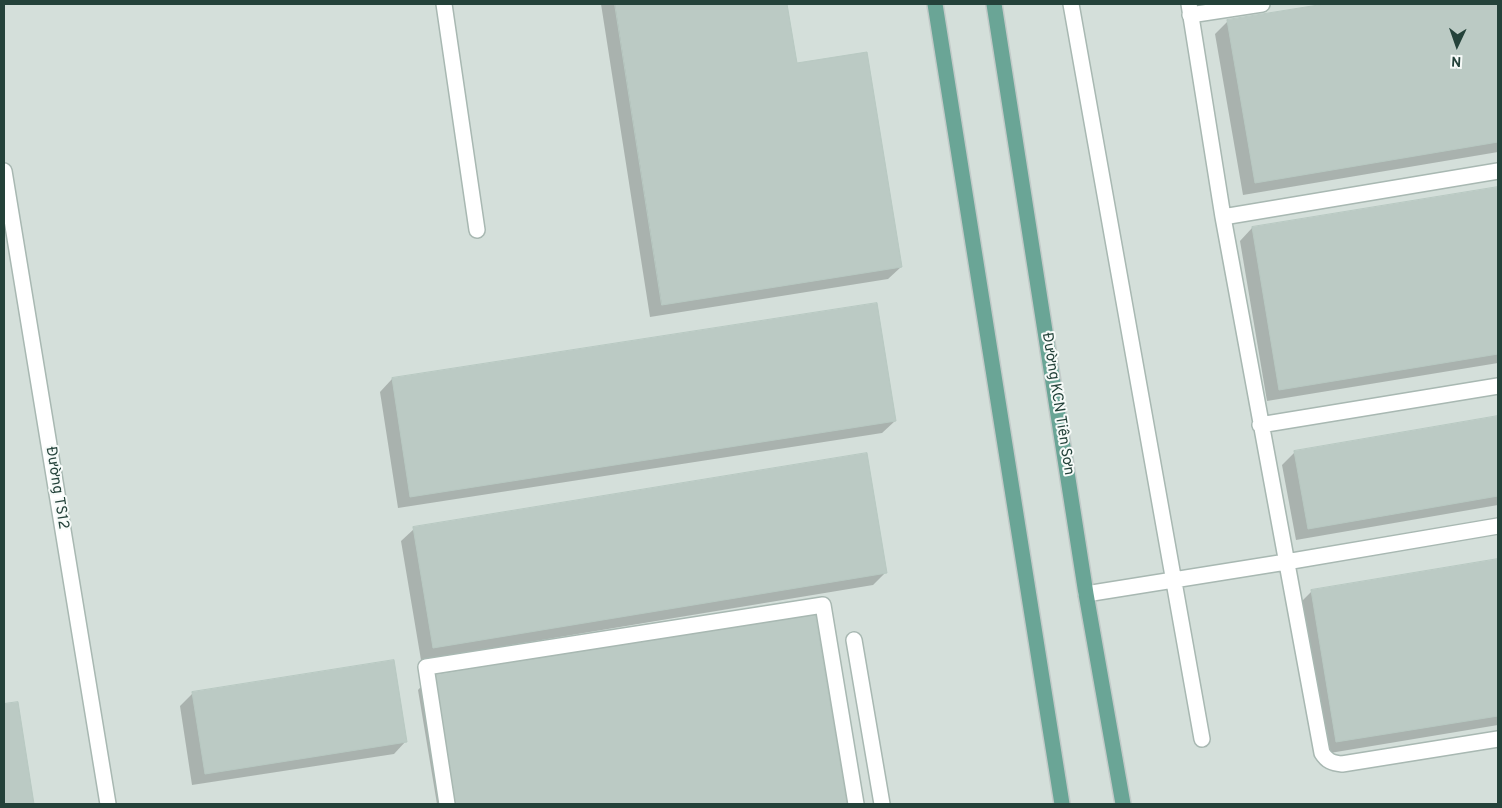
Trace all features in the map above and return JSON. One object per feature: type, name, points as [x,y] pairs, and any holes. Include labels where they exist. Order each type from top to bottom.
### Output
[{"type":"main road","points":[[935,4],[1062,804]]},
{"type":"main road","name":"Đường KCN Tiên Sơn","points":[[994,4],[1086,594],[1123,804]]},
{"type":"street","points":[[444,4],[477,230]]},
{"type":"street","points":[[1071,4],[1202,739]]},
{"type":"street","points":[[1262,4],[1189,10],[1260,425],[1322,753],[1326,760],[1342,764],[1498,739]]},
{"type":"street","name":"Đường TS12","points":[[4,171],[108,804]]},
{"type":"street","points":[[1223,217],[1498,171]]},
{"type":"street","points":[[1260,425],[1498,386]]},
{"type":"street","points":[[1086,594],[1498,526]]},
{"type":"street","points":[[447,804],[426,667],[824,605],[856,804]]},
{"type":"street","points":[[854,640],[882,804]]},
{"type":"shaded area","points":[[4,4],[1498,4],[1498,804],[4,804]]},
{"type":"building","points":[[615,4],[787,4],[797,63],[867,52],[902,267],[662,305]]},
{"type":"building","points":[[1325,4],[1498,4],[1498,142],[1255,183],[1227,20]]},
{"type":"building","points":[[1498,187],[1498,354],[1279,390],[1252,227]]},
{"type":"building","points":[[877,303],[896,421],[410,497],[392,378]]},
{"type":"building","points":[[1498,416],[1498,496],[1308,529],[1294,451]]},
{"type":"building","points":[[867,453],[887,573],[433,648],[413,527]]},
{"type":"building","points":[[1498,559],[1498,716],[1336,742],[1311,590]]},
{"type":"building","points":[[815,613],[847,804],[451,804],[429,676]]},
{"type":"building","points":[[394,660],[407,742],[205,774],[192,692]]},
{"type":"building","points":[[18,702],[34,804],[4,804],[4,704]]}]
